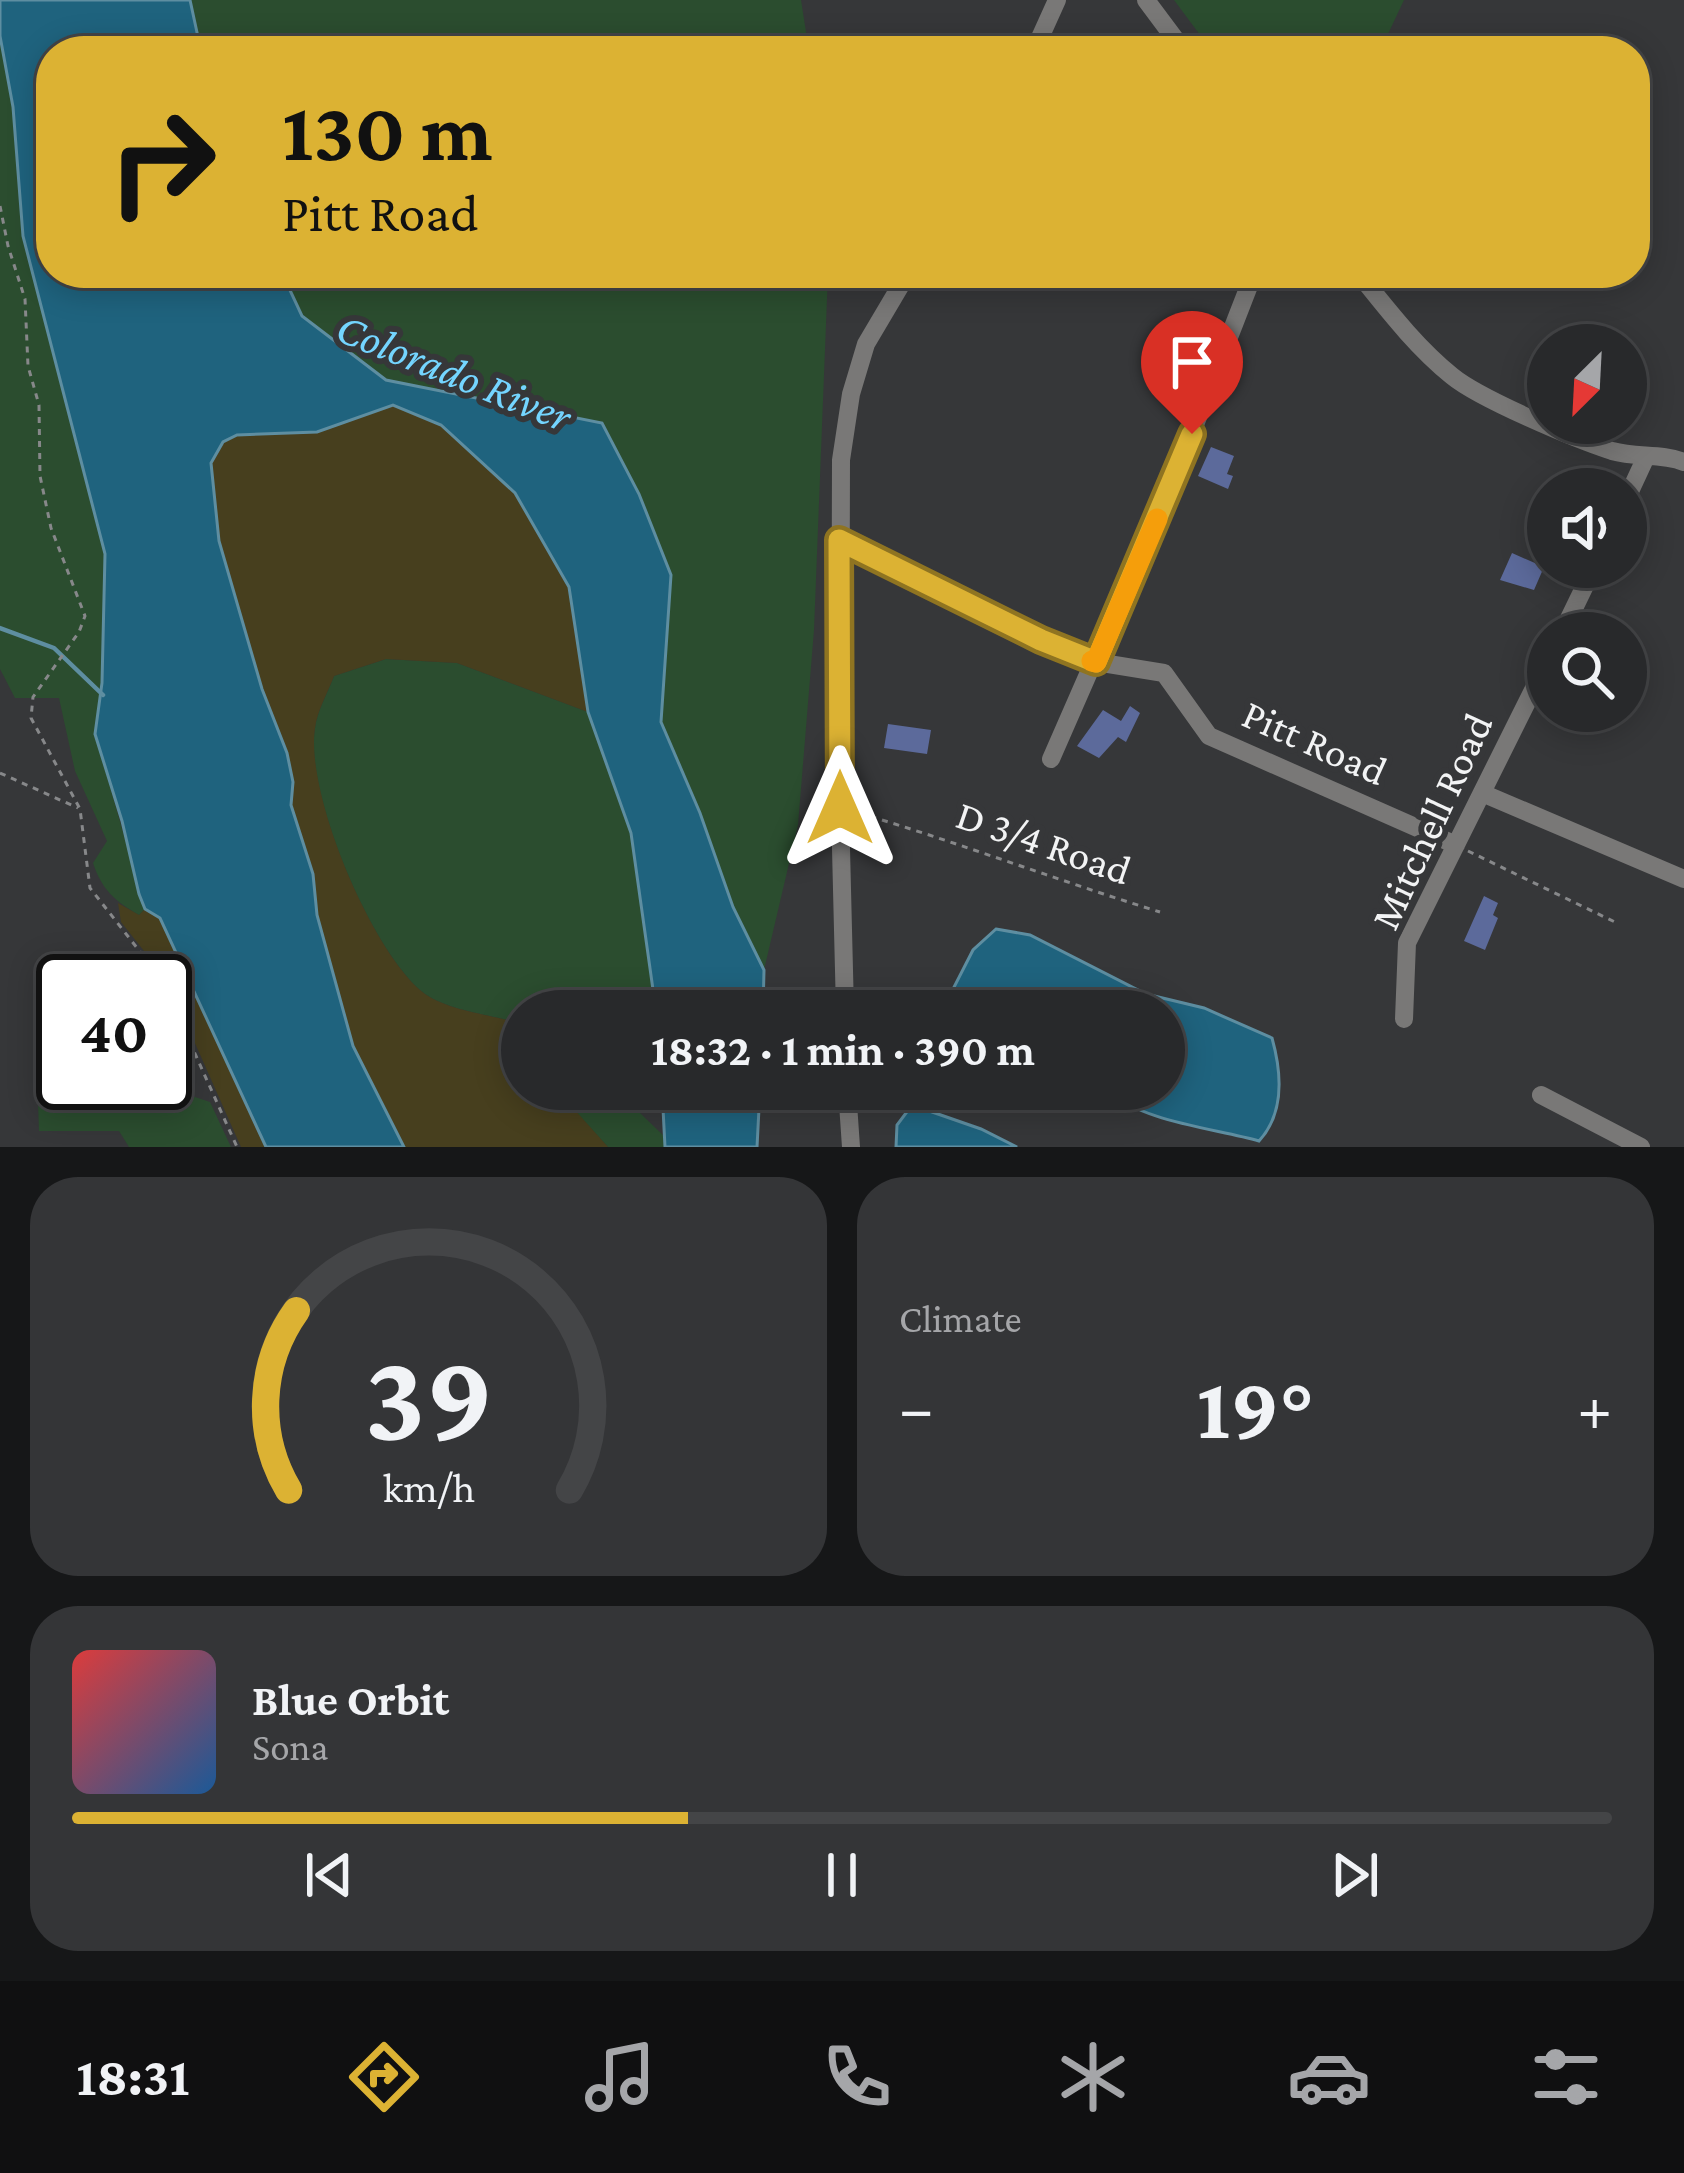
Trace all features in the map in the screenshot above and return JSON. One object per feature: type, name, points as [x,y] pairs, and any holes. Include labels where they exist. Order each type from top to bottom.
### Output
[{"type":"street","points":[[1041,36],[1058,0]]},
{"type":"street","points":[[1146,0],[1173,36]]},
{"type":"street","points":[[844,990],[841,460],[850,394],[876,320],[898,288]]},
{"type":"street","points":[[1052,759],[1177,471],[1248,288]]},
{"type":"street","points":[[1370,288],[1401,326],[1472,391],[1609,450],[1684,462]]},
{"type":"street","points":[[1641,468],[1645,459]]},
{"type":"street","name":"Pitt Road","points":[[839,540],[1041,640],[1096,662],[1164,673],[1209,736],[1456,844]]},
{"type":"street","name":"Mitchell Road","points":[[1404,1018],[1407,944],[1527,703]]},
{"type":"street","points":[[1482,793],[1684,879]]},
{"type":"street","points":[[1540,1095],[1641,1147]]},
{"type":"street","points":[[849,1110],[850,1147]]},
{"type":"path","points":[[0,206],[26,299],[28,366],[39,405],[40,476],[51,528],[85,616],[33,697],[31,718],[80,809],[90,888],[141,954]]},
{"type":"path","points":[[0,773],[80,809]]},
{"type":"path","name":"D 3/4 Road","points":[[840,808],[1160,912]]},
{"type":"path","points":[[1456,844],[1619,925]]},
{"type":"path","points":[[192,1047],[237,1147]]},
{"type":"green space","points":[[190,0],[801,0],[807,36],[198,36]]},
{"type":"green space","points":[[1174,0],[1404,0],[1387,36],[1201,36]]},
{"type":"green space","points":[[0,36],[13,107],[23,236],[105,554],[102,683],[95,734],[145,909],[139,915],[110,894],[93,863],[107,841],[75,771],[59,698],[15,698],[0,669]]},
{"type":"green space","points":[[289,288],[827,288],[814,630],[798,825],[764,970],[733,907],[661,722],[671,575],[639,494],[602,423],[386,380],[302,316]]},
{"type":"green space","points":[[386,659],[457,663],[588,712],[631,833],[653,990],[501,990],[501,1019],[459,1009],[425,994],[405,974],[364,910],[320,792],[314,756],[316,722],[334,676]]},
{"type":"green space","points":[[192,1096],[210,1102],[231,1147],[129,1147],[119,1131],[39,1131],[38,1110],[192,1110]]},
{"type":"green space","points":[[574,1110],[637,1110],[665,1137],[665,1147],[608,1147]]},
{"type":"sand","points":[[393,405],[441,425],[515,493],[569,587],[588,712],[457,663],[386,659],[334,676],[315,728],[315,757],[332,831],[384,945],[425,994],[459,1009],[501,1019],[501,1110],[575,1110],[608,1147],[404,1147],[353,1046],[317,915],[313,874],[291,805],[293,782],[287,753],[262,689],[219,541],[211,463],[223,442],[237,435],[317,432]]},
{"type":"sand","points":[[118,903],[139,915],[145,909],[160,918],[177,954],[146,954],[121,922]]},
{"type":"sand","points":[[192,987],[266,1147],[241,1147],[192,1036]]},
{"type":"water","points":[[0,0],[190,0],[198,36],[36,36],[36,286],[23,236],[13,107],[0,36]]},
{"type":"water","points":[[36,288],[289,288],[302,316],[386,380],[602,423],[639,494],[671,575],[661,722],[733,907],[764,970],[764,990],[653,990],[631,833],[588,712],[569,587],[515,493],[441,425],[393,405],[317,432],[237,435],[223,442],[211,463],[219,541],[262,689],[287,753],[293,782],[291,805],[313,874],[317,915],[353,1046],[404,1147],[266,1147],[192,987],[192,954],[177,954],[160,918],[145,909],[139,894],[95,734],[102,683],[105,554]]},
{"type":"water","points":[[996,929],[1030,935],[1138,990],[953,990],[973,950]]},
{"type":"water","points":[[1185,1003],[1272,1038],[1279,1092],[1273,1118],[1259,1141],[1140,1110],[1185,1110]]},
{"type":"water","points":[[663,1110],[759,1110],[757,1147],[665,1147]]},
{"type":"water","points":[[908,1110],[926,1110],[1017,1147],[896,1147],[897,1125]]},
{"type":"building","points":[[1211,447],[1234,456],[1227,474],[1233,476],[1228,489],[1198,476]]},
{"type":"building","points":[[1512,553],[1527,560],[1527,588],[1500,580]]},
{"type":"building","points":[[1130,706],[1140,713],[1126,742],[1118,737],[1099,758],[1077,746],[1103,710],[1121,721]]},
{"type":"building","points":[[888,724],[931,730],[927,754],[884,748]]},
{"type":"building","points":[[1484,896],[1498,903],[1493,915],[1498,918],[1485,950],[1464,941]]},
{"type":"waterway","points":[[0,628],[54,648],[103,695]]},
{"type":"slow traffic","points":[[1092,661],[1096,662],[1157,519]]},
{"type":"route","points":[[840,808],[839,540],[1041,640],[1096,662],[1192,434]]},
{"type":"water label","name":"Colorado River","points":[[454,372]]}]
